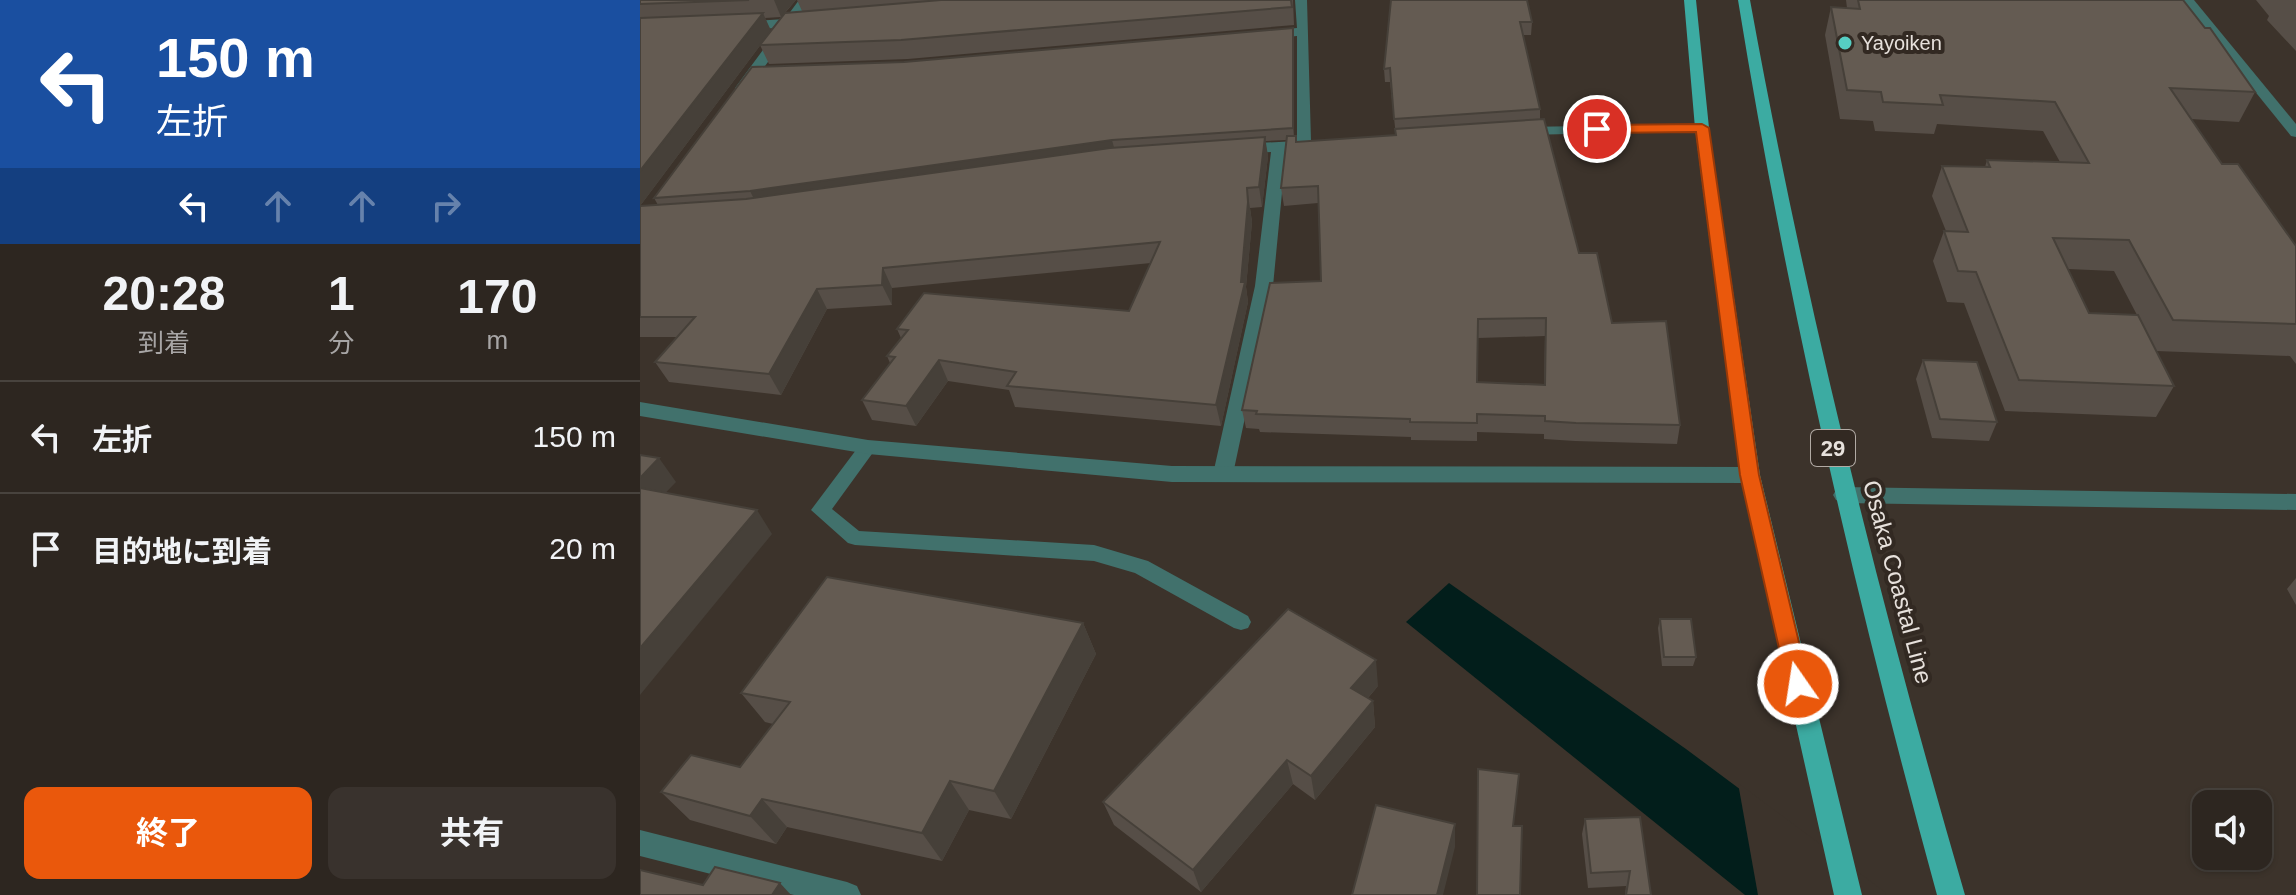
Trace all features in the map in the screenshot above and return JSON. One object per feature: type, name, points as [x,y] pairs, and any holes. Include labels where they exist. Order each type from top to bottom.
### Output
[{"type":"main road","points":[[1690,0],[1702,128],[1750,475],[1848,895]]},
{"type":"main road","name":"Osaka Coastal Line","points":[[1744,0],[1767,143],[1843,495],[1950,892]]},
{"type":"street","points":[[737,95],[763,70],[805,0]]},
{"type":"street","points":[[1219,151],[1312,145],[1301,0]]},
{"type":"street","points":[[2187,0],[2296,133]]},
{"type":"street","points":[[729,26],[820,21]]},
{"type":"street","points":[[1257,35],[1304,31]]},
{"type":"street","points":[[1510,132],[1702,128]]},
{"type":"street","points":[[1223,474],[1264,286],[1279,146]]},
{"type":"street","points":[[640,409],[868,447],[1172,474],[1750,475]]},
{"type":"street","points":[[1843,495],[2296,502]]},
{"type":"street","points":[[640,843],[847,895]]},
{"type":"lane","points":[[868,447],[820,510],[855,538],[1094,553],[1141,567],[1241,622]]},
{"type":"water","points":[[1449,583],[1686,749],[1882,895],[1745,895],[1406,622]]},
{"type":"pier","points":[[1738,783],[1885,892],[1886,895],[1758,895]]},
{"type":"building","points":[[640,0],[749,0],[640,4]]},
{"type":"building","points":[[941,0],[1291,0],[1292,7],[901,40],[760,45],[785,13]]},
{"type":"building","points":[[1391,0],[1527,0],[1532,22],[1520,22],[1540,109],[1394,119],[1390,68],[1384,69]]},
{"type":"building","points":[[1858,0],[2183,0],[2205,28],[2210,28],[2255,92],[2170,88],[2222,164],[2238,164],[2296,246],[2296,324],[2173,320],[2129,240],[2053,238],[2089,313],[2138,315],[2174,386],[2019,380],[1976,272],[1958,271],[1944,231],[1968,232],[1942,166],[1990,167],[1987,160],[2089,163],[2055,102],[1940,95],[1943,105],[1883,102],[1881,92],[1847,90],[1831,7],[1860,9]]},
{"type":"building","points":[[763,13],[640,171],[640,18]]},
{"type":"building","points":[[1293,28],[1293,128],[1112,140],[750,191],[654,198],[752,67],[904,62]]},
{"type":"building","points":[[1544,119],[1579,253],[1597,253],[1612,323],[1666,321],[1680,425],[1576,423],[1545,421],[1545,416],[1477,414],[1477,423],[1410,422],[1410,419],[1256,414],[1257,411],[1242,410],[1270,283],[1321,281],[1318,186],[1281,188],[1287,136],[1296,136],[1296,142],[1396,135],[1395,129]],"holes":[[[1546,318],[1545,385],[1477,382],[1478,319]]]},
{"type":"building","points":[[1265,137],[1259,187],[1247,188],[1241,282],[1245,282],[1216,405],[1007,386],[1016,372],[939,360],[906,406],[862,400],[895,357],[887,356],[908,330],[897,329],[924,293],[1129,311],[1160,242],[883,268],[882,285],[817,289],[769,374],[655,362],[695,317],[640,317],[640,206],[746,199],[1110,148]]},
{"type":"building","points":[[1923,360],[1977,362],[1997,422],[1940,419]]},
{"type":"building","points":[[640,455],[659,458],[640,478]]},
{"type":"building","points":[[640,488],[757,510],[640,648]]},
{"type":"building","points":[[827,577],[1083,623],[994,791],[950,781],[922,833],[762,799],[750,816],[661,792],[691,755],[740,767],[790,702],[741,693]]},
{"type":"building","points":[[1288,609],[1376,660],[1351,688],[1373,701],[1311,776],[1287,760],[1193,870],[1103,802]]},
{"type":"building","points":[[1660,619],[1691,619],[1696,657],[1664,657]]},
{"type":"building","points":[[1478,769],[1519,774],[1513,826],[1522,826],[1520,895],[1477,895]]},
{"type":"building","points":[[1376,805],[1455,824],[1437,895],[1352,895]]},
{"type":"building","points":[[1640,817],[1651,895],[1626,895],[1630,871],[1591,873],[1585,819]]},
{"type":"building","points":[[715,867],[780,883],[772,895],[640,895],[640,870],[703,885]]},
{"type":"place","name":"Yayoiken","points":[[1845,43]]},
{"type":"route","points":[[1597,129],[1702,128],[1750,475],[1798,684]]}]
